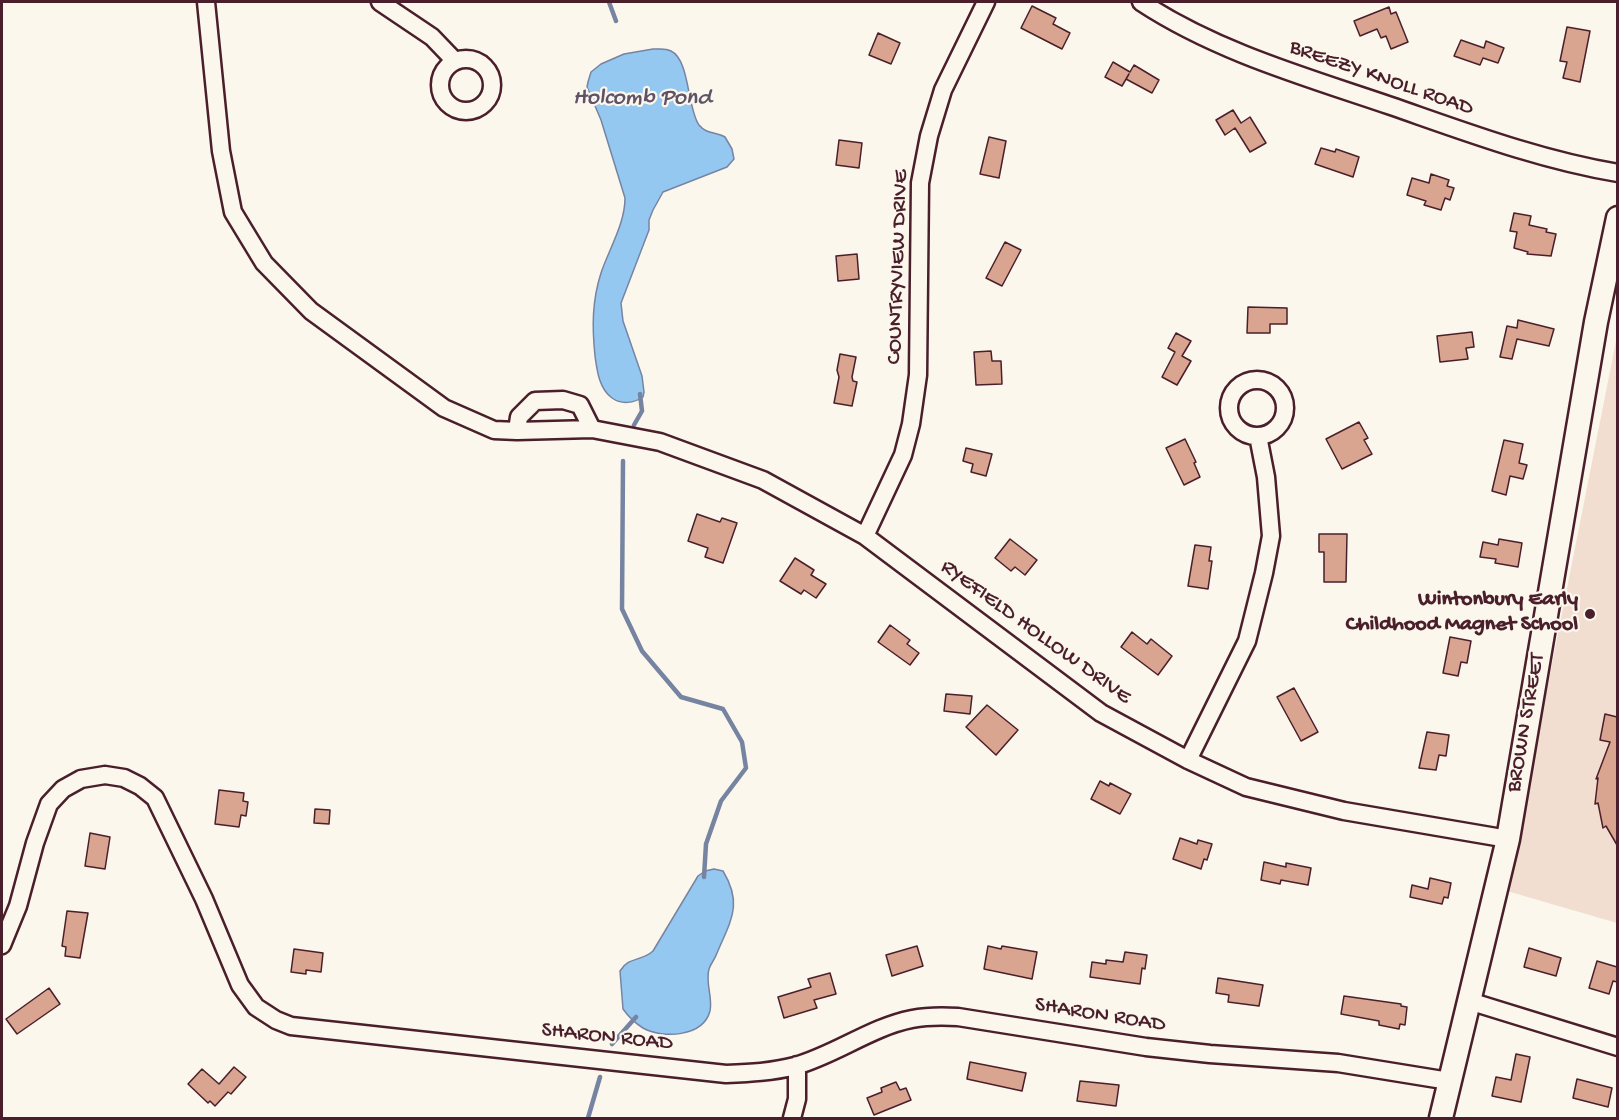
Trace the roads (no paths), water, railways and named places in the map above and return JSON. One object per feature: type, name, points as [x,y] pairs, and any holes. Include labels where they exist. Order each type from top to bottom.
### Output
[{"type":"street","name":"RYEFIELD HOLLOW DRIVE","points":[[206,2],[220,151],[233,212],[264,263],[311,311],[444,408],[494,430],[592,429],[660,442],[763,480],[865,536],[1101,713],[1188,760],[1246,787],[1296,800],[1508,839]]},
{"type":"street","points":[[380,2],[432,37],[456,61]]},
{"type":"street","name":"COUNTRYVIEW DRIVE","points":[[865,536],[903,455],[911,424],[918,375],[920,183],[929,136],[943,90],[986,2]]},
{"type":"street","name":"BREEZY KNOLL ROAD","points":[[1141,2],[1195,33],[1258,61],[1538,156],[1617,173]]},
{"type":"street","name":"BROWN STREET","points":[[1441,1119],[1508,839],[1594,333],[1617,218]]},
{"type":"street","points":[[517,431],[519,417],[535,401],[563,400],[580,405],[592,429]]},
{"type":"street","points":[[1188,760],[1247,640],[1264,573],[1271,536],[1266,477],[1258,436]]},
{"type":"street","name":"SHARON ROAD","points":[[2,945],[18,906],[35,843],[49,804],[63,789],[81,778],[105,775],[124,778],[140,786],[155,798],[204,899],[240,985],[256,1008],[276,1020],[304,1028],[726,1074],[765,1073],[797,1065],[910,1019],[934,1016],[958,1017],[1146,1047],[1338,1063],[1449,1081]]},
{"type":"street","points":[[1469,1001],[1617,1047]]},
{"type":"street","points":[[792,1119],[796,1099],[797,1065]]},
{"type":"water","name":"Holcomb Pond","points":[[667,49],[677,56],[682,64],[692,108],[699,125],[705,130],[725,137],[732,149],[734,159],[727,167],[663,192],[653,210],[649,220],[649,230],[621,303],[623,321],[642,376],[644,392],[643,397],[639,399],[624,402],[612,398],[601,384],[595,356],[593,324],[598,283],[620,227],[625,198],[601,120],[587,87],[591,72],[601,64],[624,54]]},
{"type":"water","points":[[714,869],[723,871],[734,903],[730,921],[709,969],[711,1000],[706,1020],[691,1031],[681,1033],[661,1034],[643,1028],[623,1009],[620,971],[627,963],[653,951],[698,876]]},
{"type":"waterway","points":[[609,2],[616,21]]},
{"type":"waterway","points":[[634,425],[642,411],[640,394]]},
{"type":"waterway","points":[[623,461],[622,609],[642,651],[681,697],[723,709],[742,742],[746,768],[721,801],[706,844],[704,877]]},
{"type":"waterway","points":[[612,1044],[636,1017]]},
{"type":"waterway","points":[[588,1118],[600,1077]]},
{"type":"place","name":"Wintonbury Early Childhood Magnet School","points":[[1590,614]]}]
